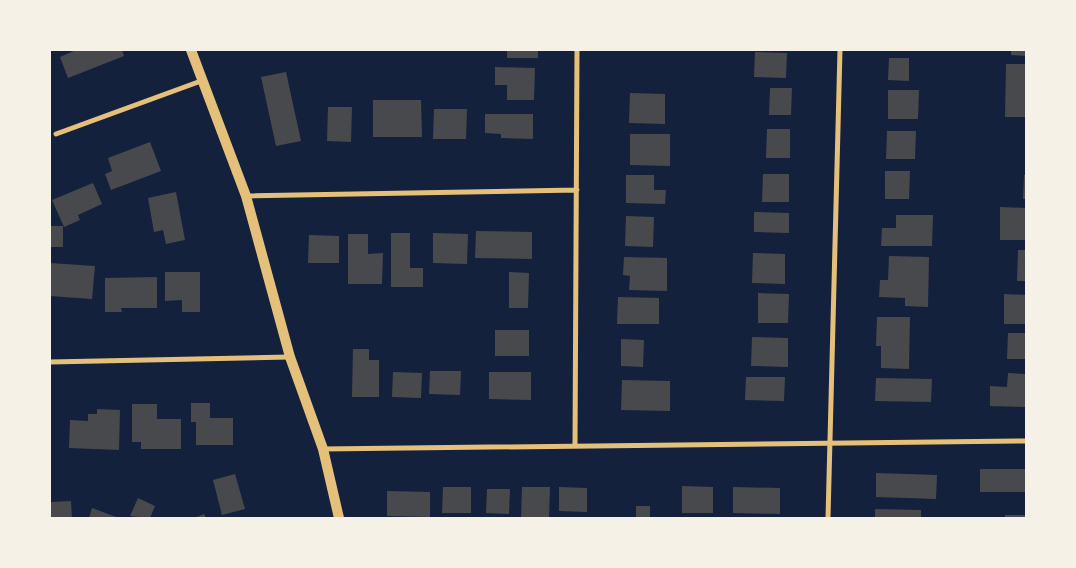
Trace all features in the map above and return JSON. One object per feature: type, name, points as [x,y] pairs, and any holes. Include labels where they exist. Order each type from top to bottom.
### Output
[{"type":"main road","points":[[190,50],[246,196],[290,357],[323,449],[339,518]]},
{"type":"street","points":[[575,446],[578,50]]},
{"type":"street","points":[[828,518],[840,50]]},
{"type":"street","points":[[56,134],[201,81]]},
{"type":"street","points":[[246,196],[577,190]]},
{"type":"street","points":[[50,362],[290,357]]},
{"type":"street","points":[[323,449],[1026,441]]},
{"type":"building","points":[[76,50],[122,50],[124,56],[68,78],[60,57]]},
{"type":"building","points":[[507,50],[538,50],[538,58],[507,58]]},
{"type":"building","points":[[1011,50],[1026,50],[1026,56],[1011,55]]},
{"type":"building","points":[[755,52],[787,53],[786,78],[754,77]]},
{"type":"building","points":[[889,58],[909,58],[909,81],[888,80]]},
{"type":"building","points":[[1006,64],[1026,64],[1026,117],[1005,117]]},
{"type":"building","points":[[495,67],[535,68],[534,100],[507,100],[507,85],[495,85]]},
{"type":"building","points":[[286,72],[301,141],[276,146],[261,77]]},
{"type":"building","points":[[770,88],[792,88],[791,115],[769,115]]},
{"type":"building","points":[[888,90],[919,90],[918,119],[888,119]]},
{"type":"building","points":[[630,93],[665,94],[665,124],[629,123]]},
{"type":"building","points":[[373,100],[421,100],[422,137],[373,137]]},
{"type":"building","points":[[328,107],[352,107],[351,142],[327,141]]},
{"type":"building","points":[[434,109],[467,109],[466,139],[433,139]]},
{"type":"building","points":[[485,114],[533,114],[533,139],[501,138],[501,134],[485,133]]},
{"type":"building","points":[[767,129],[790,129],[790,158],[766,158]]},
{"type":"building","points":[[887,131],[916,131],[915,159],[886,159]]},
{"type":"building","points":[[630,134],[670,134],[670,166],[630,165]]},
{"type":"building","points":[[150,142],[161,171],[111,190],[105,174],[112,171],[108,158]]},
{"type":"building","points":[[885,171],[910,171],[909,199],[885,199]]},
{"type":"building","points":[[763,174],[789,174],[789,202],[762,202]]},
{"type":"building","points":[[626,175],[654,175],[654,190],[666,190],[665,204],[626,203]]},
{"type":"building","points":[[1024,175],[1026,175],[1026,199],[1023,199]]},
{"type":"building","points":[[93,183],[102,204],[78,215],[80,220],[64,227],[52,200]]},
{"type":"building","points":[[176,192],[185,240],[166,244],[163,230],[154,232],[148,198]]},
{"type":"building","points":[[1000,207],[1026,208],[1026,240],[1000,240]]},
{"type":"building","points":[[754,212],[789,213],[789,233],[754,232]]},
{"type":"building","points":[[896,215],[933,215],[932,246],[881,246],[882,228],[896,228]]},
{"type":"building","points":[[626,216],[654,217],[653,247],[625,246]]},
{"type":"building","points":[[50,226],[63,226],[63,247],[50,247]]},
{"type":"building","points":[[476,231],[532,232],[532,259],[475,258]]},
{"type":"building","points":[[391,233],[410,233],[410,268],[423,268],[423,287],[391,287]]},
{"type":"building","points":[[433,233],[468,234],[467,264],[433,263]]},
{"type":"building","points":[[348,234],[368,234],[368,254],[383,253],[382,284],[348,284]]},
{"type":"building","points":[[309,235],[339,236],[339,263],[308,263]]},
{"type":"building","points":[[1018,250],[1026,250],[1026,281],[1017,281]]},
{"type":"building","points":[[753,253],[785,254],[785,284],[752,283]]},
{"type":"building","points":[[889,256],[929,257],[928,307],[905,306],[905,298],[879,297],[880,280],[888,280]]},
{"type":"building","points":[[624,257],[667,258],[667,291],[629,290],[630,276],[623,275]]},
{"type":"building","points":[[50,263],[95,266],[92,299],[50,296]]},
{"type":"building","points":[[165,272],[200,272],[200,312],[182,312],[182,300],[165,301]]},
{"type":"building","points":[[509,272],[529,273],[528,308],[509,308]]},
{"type":"building","points":[[157,277],[157,308],[121,308],[122,312],[105,312],[105,278]]},
{"type":"building","points":[[758,293],[789,294],[788,323],[758,323]]},
{"type":"building","points":[[1004,294],[1026,295],[1026,324],[1004,324]]},
{"type":"building","points":[[618,297],[659,298],[659,324],[617,324]]},
{"type":"building","points":[[877,317],[910,317],[909,369],[881,368],[881,346],[876,346]]},
{"type":"building","points":[[495,330],[529,330],[529,356],[495,356]]},
{"type":"building","points":[[1008,333],[1026,333],[1026,359],[1007,359]]},
{"type":"building","points":[[752,337],[788,338],[788,367],[751,366]]},
{"type":"building","points":[[621,339],[644,340],[643,367],[621,366]]},
{"type":"building","points":[[353,349],[369,349],[369,360],[379,360],[379,397],[352,397]]},
{"type":"building","points":[[430,371],[461,371],[460,395],[429,394]]},
{"type":"building","points":[[393,372],[422,373],[421,398],[392,397]]},
{"type":"building","points":[[489,372],[531,372],[531,400],[489,399]]},
{"type":"building","points":[[1008,373],[1026,374],[1026,407],[990,406],[990,386],[1007,387]]},
{"type":"building","points":[[746,377],[785,377],[784,401],[745,400]]},
{"type":"building","points":[[876,378],[932,379],[931,402],[875,401]]},
{"type":"building","points":[[622,380],[670,381],[670,411],[621,410]]},
{"type":"building","points":[[191,403],[210,403],[210,418],[233,418],[233,445],[196,445],[196,422],[191,422]]},
{"type":"building","points":[[132,404],[157,404],[157,419],[181,419],[181,449],[141,449],[141,442],[132,442]]},
{"type":"building","points":[[97,409],[120,410],[119,450],[69,448],[70,420],[88,421],[88,414],[97,414]]},
{"type":"building","points":[[980,469],[1026,469],[1026,492],[980,492]]},
{"type":"building","points":[[876,473],[937,475],[936,499],[876,497]]},
{"type":"building","points":[[235,474],[245,509],[222,515],[213,480]]},
{"type":"building","points":[[682,486],[713,487],[713,513],[682,513]]},
{"type":"building","points":[[443,487],[471,487],[471,513],[442,513]]},
{"type":"building","points":[[522,487],[550,487],[549,518],[521,518]]},
{"type":"building","points":[[559,487],[587,488],[587,512],[559,511]]},
{"type":"building","points":[[733,487],[780,488],[780,514],[733,513]]},
{"type":"building","points":[[487,489],[510,489],[509,514],[486,513]]},
{"type":"building","points":[[387,491],[430,492],[430,517],[387,516]]},
{"type":"building","points":[[138,498],[155,506],[150,518],[130,516]]},
{"type":"building","points":[[71,501],[72,518],[50,518],[50,502]]},
{"type":"building","points":[[636,506],[650,506],[650,518],[636,518]]},
{"type":"building","points":[[92,508],[119,518],[89,518]]},
{"type":"building","points":[[875,509],[921,510],[921,518],[875,518]]},
{"type":"building","points":[[204,514],[206,518],[194,518]]},
{"type":"building","points":[[1005,515],[1026,515],[1026,518],[1005,518]]}]
